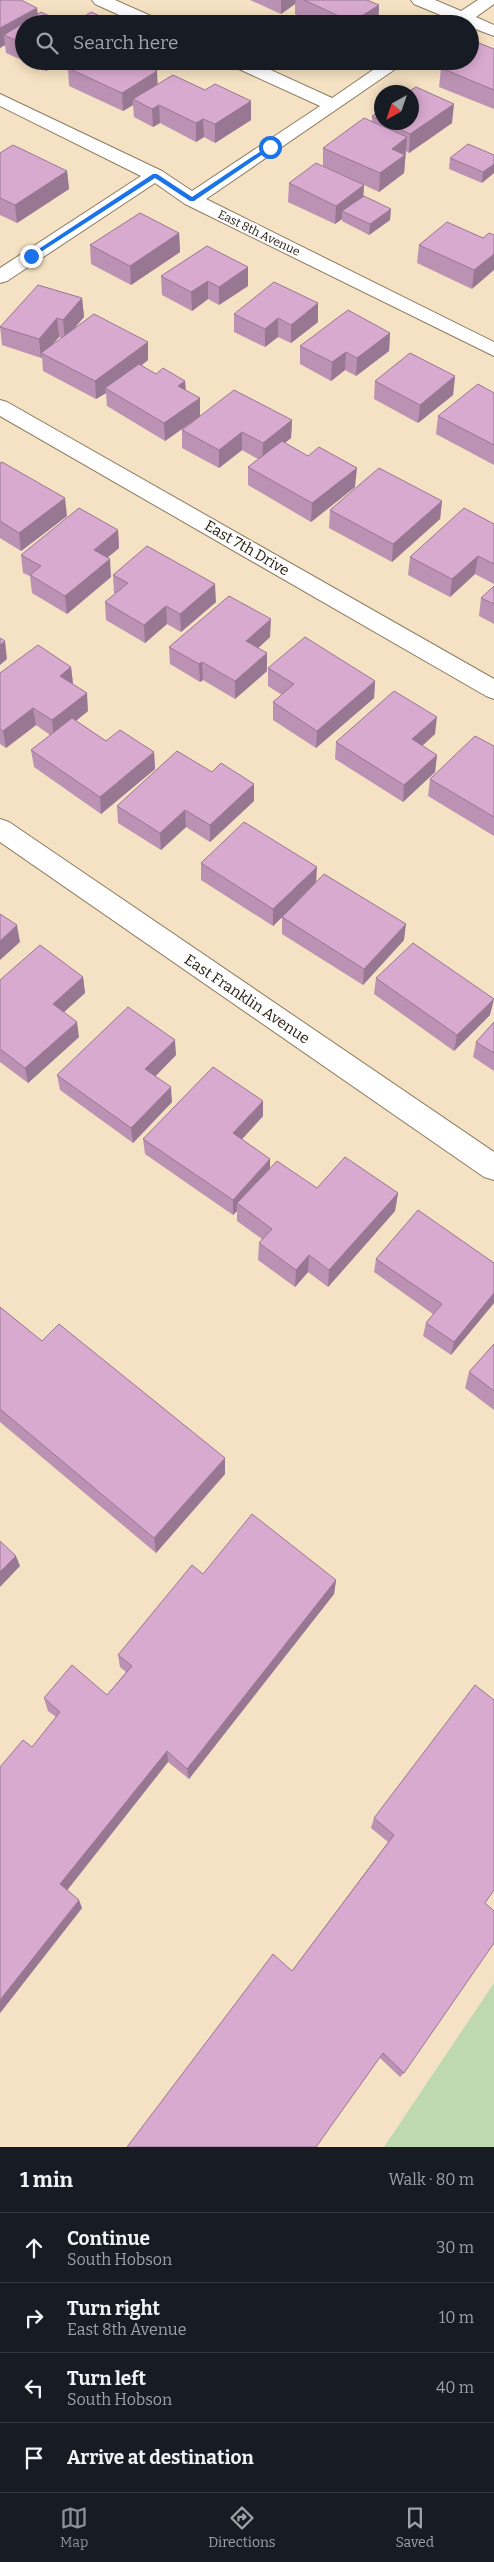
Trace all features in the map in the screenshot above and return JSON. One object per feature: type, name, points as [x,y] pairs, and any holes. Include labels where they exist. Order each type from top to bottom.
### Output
[{"type":"street","points":[[101,0],[134,15]]},
{"type":"street","points":[[420,0],[447,15]]},
{"type":"street","points":[[467,15],[489,0]]},
{"type":"street","points":[[479,27],[494,31]]},
{"type":"street","points":[[256,70],[333,105]]},
{"type":"street","points":[[192,200],[385,70]]},
{"type":"street","name":"East 8th Avenue","points":[[0,99],[155,175],[192,200],[494,350]]},
{"type":"street","points":[[0,277],[155,175]]},
{"type":"street","name":"East 7th Drive","points":[[0,407],[494,690]]},
{"type":"street","name":"East Franklin Avenue","points":[[0,830],[494,1168]]},
{"type":"green space","points":[[494,1983],[494,2147],[384,2147]]},
{"type":"building","points":[[0,0],[21,0],[37,8],[24,15],[15,15],[15,20],[0,28]]},
{"type":"building","points":[[304,0],[367,0],[379,5],[363,15],[337,15]]},
{"type":"building","points":[[41,12],[47,15],[36,15]]},
{"type":"building","points":[[91,12],[98,15],[86,15]]},
{"type":"building","points":[[15,28],[15,40],[4,35]]},
{"type":"building","points":[[479,43],[494,49],[494,90],[446,70],[479,70]]},
{"type":"building","points":[[72,70],[157,71],[122,93]]},
{"type":"building","points":[[173,75],[205,90],[215,84],[251,101],[215,124],[203,119],[196,123],[159,105],[152,109],[133,99]]},
{"type":"building","points":[[419,88],[454,104],[419,128]]},
{"type":"building","points":[[364,118],[374,122],[374,130],[391,130],[407,137],[392,149],[405,155],[380,173],[323,148]]},
{"type":"building","points":[[402,130],[416,130],[410,134]]},
{"type":"building","points":[[468,144],[494,155],[494,164],[483,172],[450,158]]},
{"type":"building","points":[[13,145],[67,171],[15,205],[0,198],[0,153]]},
{"type":"building","points":[[316,163],[364,185],[336,206],[289,183]]},
{"type":"building","points":[[364,196],[391,209],[370,224],[342,211]]},
{"type":"building","points":[[140,213],[179,233],[130,266],[90,245]]},
{"type":"building","points":[[447,222],[483,238],[489,233],[494,235],[494,254],[474,270],[419,245]]},
{"type":"building","points":[[207,246],[248,267],[219,287],[208,281],[191,292],[161,276]]},
{"type":"building","points":[[274,282],[318,303],[291,325],[278,318],[265,329],[234,314]]},
{"type":"building","points":[[38,285],[82,298],[63,320],[57,318],[39,339],[0,327]]},
{"type":"building","points":[[348,310],[390,333],[357,358],[346,352],[332,362],[300,346]]},
{"type":"building","points":[[94,314],[148,342],[95,381],[41,353]]},
{"type":"building","points":[[410,353],[455,376],[420,405],[375,381]]},
{"type":"building","points":[[139,364],[156,374],[163,368],[185,381],[178,386],[200,398],[164,423],[105,388]]},
{"type":"building","points":[[478,384],[494,393],[494,445],[438,416]]},
{"type":"building","points":[[234,390],[292,420],[263,443],[242,432],[219,450],[182,430]]},
{"type":"building","points":[[282,441],[308,456],[319,447],[357,468],[312,503],[248,467]]},
{"type":"building","points":[[2,462],[65,498],[19,533],[0,521],[0,463]]},
{"type":"building","points":[[379,468],[442,501],[393,544],[330,510]]},
{"type":"building","points":[[79,508],[118,530],[94,550],[110,559],[65,596],[30,575],[41,566],[21,555]]},
{"type":"building","points":[[464,508],[494,524],[494,564],[478,556],[452,579],[410,557]]},
{"type":"building","points":[[147,546],[215,584],[180,614],[166,606],[144,625],[105,602],[128,583],[113,575]]},
{"type":"building","points":[[494,586],[494,604],[481,598]]},
{"type":"building","points":[[229,596],[271,619],[246,641],[267,653],[235,681],[202,662],[199,664],[169,647]]},
{"type":"building","points":[[305,637],[375,681],[317,731],[273,702],[294,684],[268,668]]},
{"type":"building","points":[[0,638],[5,641],[0,645]]},
{"type":"building","points":[[38,645],[71,667],[60,676],[87,693],[52,720],[33,708],[3,731],[0,729],[0,673]]},
{"type":"building","points":[[394,691],[437,717],[412,739],[437,755],[404,785],[336,742]]},
{"type":"building","points":[[72,718],[106,741],[120,730],[154,752],[100,797],[31,750]]},
{"type":"building","points":[[475,736],[494,746],[494,817],[430,779]]},
{"type":"building","points":[[177,751],[212,772],[221,763],[254,784],[210,825],[185,810],[160,833],[117,806]]},
{"type":"building","points":[[244,822],[317,867],[273,909],[201,863]]},
{"type":"building","points":[[324,874],[406,924],[364,969],[282,917]]},
{"type":"building","points":[[0,914],[17,925],[0,941]]},
{"type":"building","points":[[413,943],[494,999],[457,1035],[376,978]]},
{"type":"building","points":[[40,945],[83,977],[53,1004],[77,1022],[25,1068],[0,1049],[0,980]]},
{"type":"building","points":[[128,1007],[175,1040],[145,1069],[171,1087],[131,1128],[57,1075]]},
{"type":"building","points":[[494,1022],[494,1053],[476,1042]]},
{"type":"building","points":[[213,1067],[263,1101],[233,1133],[270,1159],[233,1200],[143,1139]]},
{"type":"building","points":[[345,1157],[398,1193],[329,1270],[309,1255],[296,1270],[259,1243],[272,1229],[237,1203],[277,1161],[317,1188]]},
{"type":"building","points":[[418,1210],[494,1263],[494,1293],[454,1342],[426,1323],[442,1304],[376,1259]]},
{"type":"building","points":[[0,1307],[42,1341],[59,1324],[225,1458],[154,1538],[0,1409]]},
{"type":"building","points":[[494,1344],[494,1391],[469,1372]]},
{"type":"building","points":[[252,1514],[336,1580],[187,1769],[167,1751],[60,1884],[79,1900],[0,2000],[0,1767],[23,1740],[32,1747],[60,1712],[44,1698],[72,1665],[107,1695],[132,1666],[118,1655],[192,1565],[203,1574]]},
{"type":"building","points":[[0,1541],[16,1556],[0,1572]]},
{"type":"building","points":[[475,1685],[494,1700],[494,1890],[485,1903],[494,1911],[494,1943],[404,2073],[383,2053],[316,2147],[127,2147],[273,1954],[292,1971],[394,1835],[374,1818]]},
{"type":"route","points":[[31,256],[155,175],[192,200],[270,147]]}]
